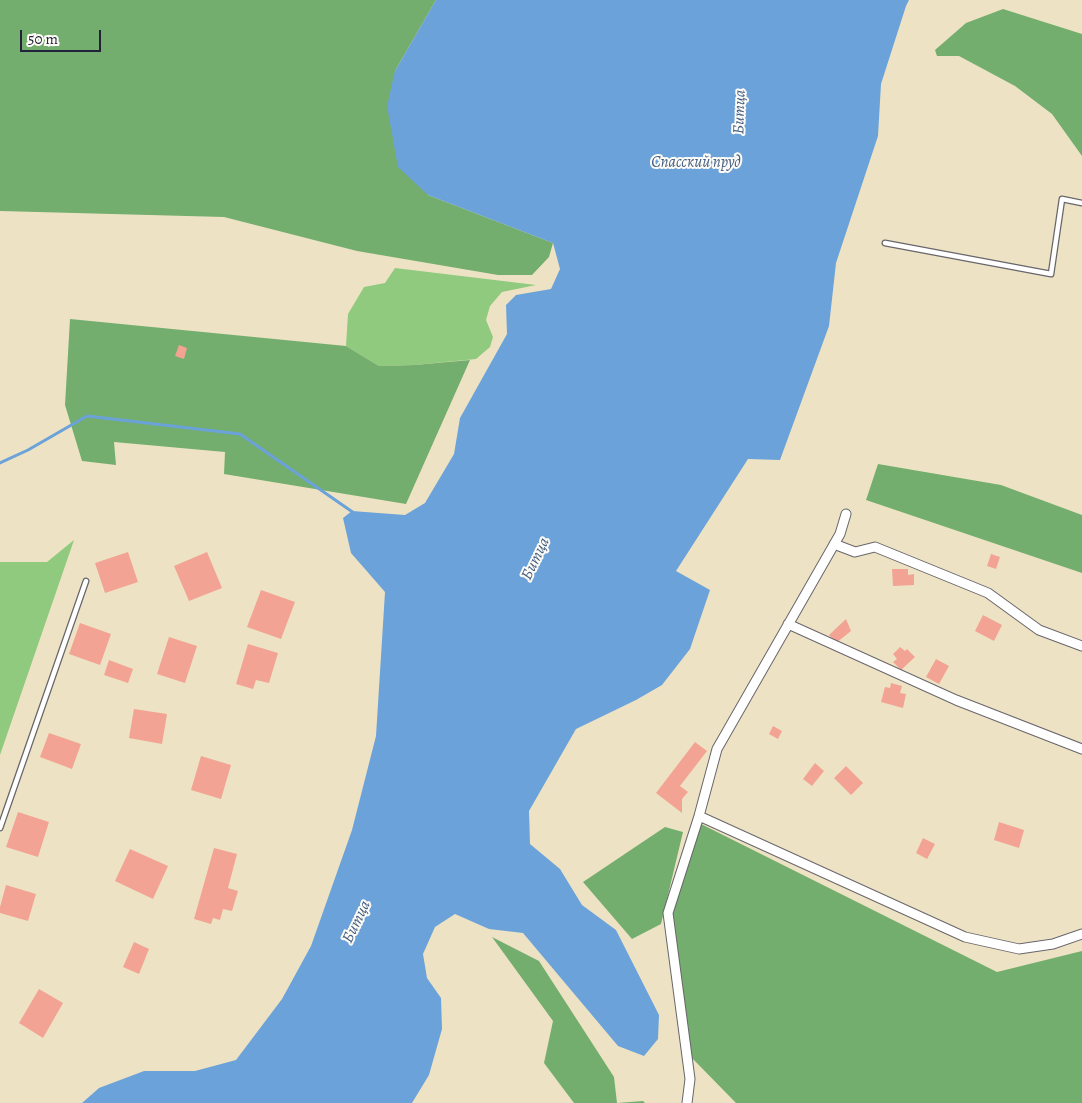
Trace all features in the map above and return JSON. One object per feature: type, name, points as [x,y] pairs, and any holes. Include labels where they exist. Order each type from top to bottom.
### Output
[{"type":"street","points":[[687,1103],[690,1079],[668,913],[699,816],[717,749],[840,534],[846,514]]},
{"type":"street","points":[[834,544],[855,552],[875,547],[988,593],[1039,630],[1082,646]]},
{"type":"street","points":[[788,624],[956,700],[1082,749]]},
{"type":"street","points":[[699,816],[965,937],[1019,949],[1053,944],[1082,934]]},
{"type":"lane","points":[[885,243],[1051,274],[1062,199],[1082,203]]},
{"type":"lane","points":[[0,828],[86,581]]},
{"type":"green space","points":[[0,0],[436,0],[395,71],[428,195],[553,243],[549,257],[532,275],[498,275],[357,251],[224,217],[0,211]]},
{"type":"green space","points":[[1003,9],[1082,34],[1082,156],[1052,114],[1015,86],[959,56],[937,56],[935,50],[966,23]]},
{"type":"green space","points":[[395,268],[536,285],[502,292],[490,306],[486,320],[493,337],[490,347],[476,359],[415,365],[379,366],[346,346],[348,314],[364,287],[385,283]]},
{"type":"green space","points":[[70,319],[346,346],[379,366],[470,360],[406,504],[224,474],[225,452],[114,442],[116,465],[82,461],[65,405]]},
{"type":"green space","points":[[878,464],[1001,485],[1082,515],[1082,573],[866,500]]},
{"type":"green space","points":[[74,540],[0,755],[0,562],[47,562]]},
{"type":"green space","points":[[693,820],[997,972],[1082,951],[1082,1103],[736,1103],[692,1058],[670,908]]},
{"type":"green space","points":[[665,827],[683,832],[661,924],[632,939],[583,882]]},
{"type":"green space","points":[[492,937],[539,961],[614,1077],[617,1103],[574,1103],[544,1063],[553,1021]]},
{"type":"green space","points":[[643,1101],[645,1103],[617,1103]]},
{"type":"water","name":"Спасский пруд","points":[[436,0],[909,0],[881,84],[878,136],[836,263],[829,326],[780,460],[748,459],[676,571],[710,590],[690,649],[662,685],[636,700],[576,729],[529,811],[530,844],[560,869],[582,905],[616,930],[659,1015],[658,1039],[644,1056],[618,1046],[523,933],[489,929],[455,914],[435,927],[423,954],[427,978],[441,998],[442,1029],[429,1075],[412,1103],[82,1103],[99,1088],[144,1071],[195,1071],[236,1060],[282,999],[311,946],[352,830],[376,736],[385,592],[351,553],[343,518],[352,511],[405,515],[425,503],[454,454],[460,418],[507,334],[506,305],[516,295],[551,289],[560,269],[553,243],[428,195],[398,167],[387,106],[395,71]]},
{"type":"building","points":[[179,345],[187,348],[184,359],[175,356]]},
{"type":"building","points":[[128,552],[138,582],[105,593],[95,563]]},
{"type":"building","points":[[207,552],[222,588],[189,601],[174,566]]},
{"type":"building","points":[[991,554],[1000,557],[996,569],[987,566]]},
{"type":"building","points":[[892,569],[908,569],[908,575],[914,574],[914,585],[893,586]]},
{"type":"building","points":[[261,590],[295,602],[281,639],[247,627]]},
{"type":"building","points":[[983,615],[1002,625],[994,641],[975,631]]},
{"type":"building","points":[[846,619],[851,631],[836,643],[829,635]]},
{"type":"building","points":[[80,623],[111,634],[100,665],[69,654]]},
{"type":"building","points":[[169,637],[197,646],[185,683],[157,674]]},
{"type":"building","points":[[248,644],[278,653],[269,683],[256,680],[253,689],[236,684]]},
{"type":"building","points":[[900,647],[905,651],[907,649],[915,657],[901,670],[893,662],[897,659],[893,654]]},
{"type":"building","points":[[936,659],[949,666],[939,684],[926,677]]},
{"type":"building","points":[[109,660],[133,669],[128,683],[104,675]]},
{"type":"building","points":[[891,683],[902,686],[900,693],[906,694],[903,708],[881,702],[885,687],[890,688]]},
{"type":"building","points":[[134,709],[167,714],[162,744],[129,738]]},
{"type":"building","points":[[773,726],[782,731],[778,739],[769,734]]},
{"type":"building","points":[[49,733],[81,744],[72,769],[40,757]]},
{"type":"building","points":[[695,742],[707,751],[680,786],[688,792],[682,799],[682,813],[656,793]]},
{"type":"building","points":[[201,756],[231,765],[221,799],[191,790]]},
{"type":"building","points":[[815,763],[824,771],[812,786],[803,779]]},
{"type":"building","points":[[846,766],[863,783],[851,795],[834,778]]},
{"type":"building","points":[[18,812],[49,822],[38,857],[6,847]]},
{"type":"building","points":[[999,822],[1024,830],[1019,848],[994,840]]},
{"type":"building","points":[[923,838],[935,844],[927,859],[916,853]]},
{"type":"building","points":[[214,848],[237,854],[228,888],[238,891],[232,911],[223,909],[220,920],[213,918],[211,924],[194,919]]},
{"type":"building","points":[[130,849],[168,866],[153,899],[115,881]]},
{"type":"building","points":[[6,885],[36,894],[28,921],[0,913]]},
{"type":"building","points":[[134,942],[149,949],[139,974],[123,967]]},
{"type":"building","points":[[39,989],[63,1003],[43,1038],[19,1023]]},
{"type":"waterway","points":[[0,463],[28,450],[87,416],[240,434],[354,513]]},
{"type":"water label","name":"Битца","points":[[740,112]]},
{"type":"water label","name":"Битца","points":[[536,559]]},
{"type":"water label","name":"Битца","points":[[357,922]]}]
